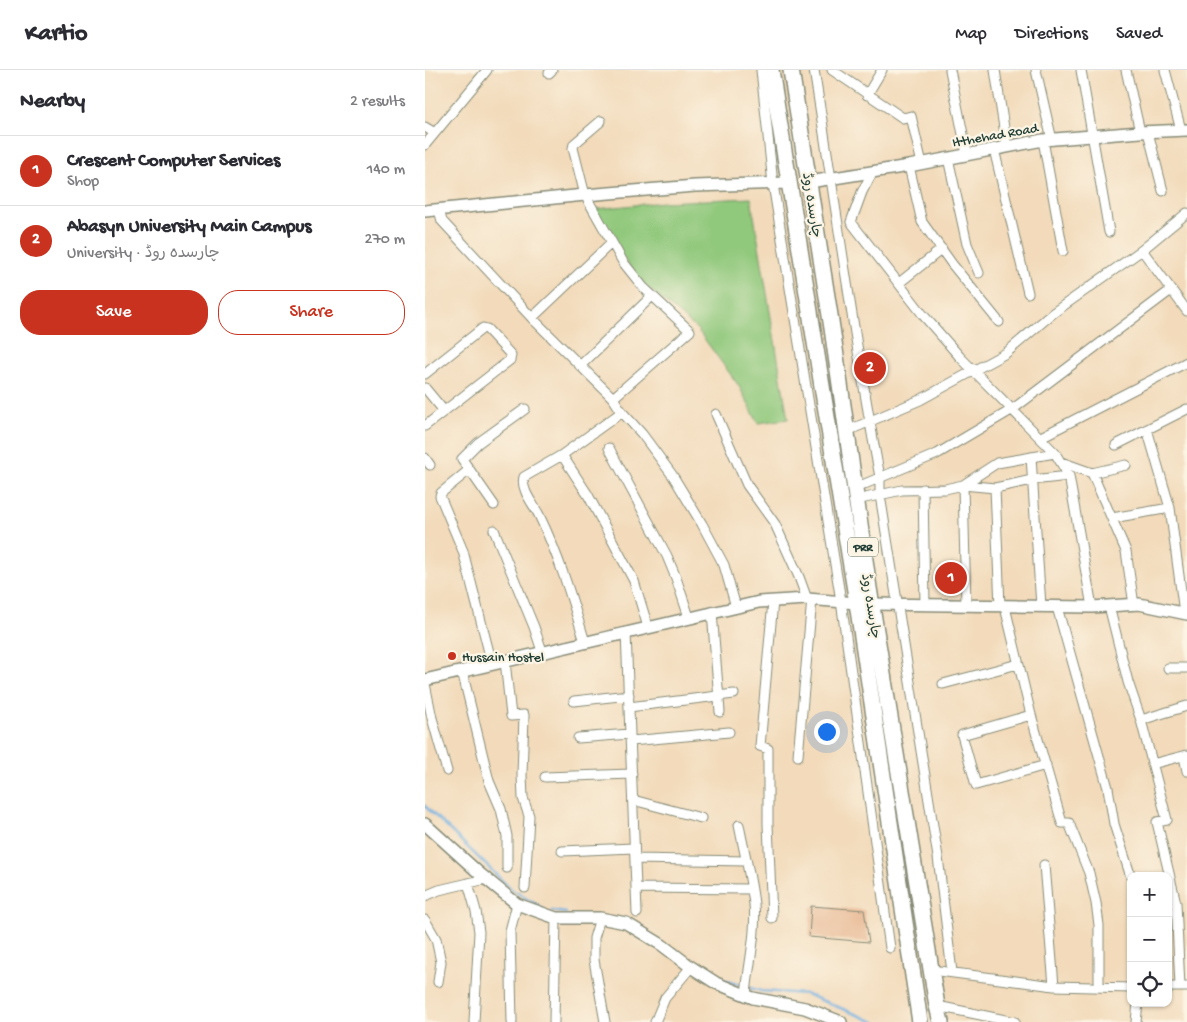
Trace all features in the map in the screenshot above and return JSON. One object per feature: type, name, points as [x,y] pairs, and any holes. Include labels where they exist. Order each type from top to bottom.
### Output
[{"type":"highway","name":"چارسدہ روڈ","points":[[771,70],[809,311],[941,1022]]},
{"type":"highway","name":"چارسدہ روڈ","points":[[791,70],[856,494],[864,603],[920,1022]]},
{"type":"highway","points":[[809,311],[829,309]]},
{"type":"street","points":[[425,145],[487,70]]},
{"type":"street","points":[[761,70],[773,184],[841,601],[890,948]]},
{"type":"street","points":[[814,70],[938,857],[951,972]]},
{"type":"street","points":[[832,70],[903,118],[911,116],[922,164]]},
{"type":"street","points":[[867,94],[882,70]]},
{"type":"street","points":[[950,70],[967,154]]},
{"type":"street","points":[[995,70],[1007,147]]},
{"type":"street","points":[[1036,70],[1063,251]]},
{"type":"street","points":[[1081,70],[1109,232]]},
{"type":"street","points":[[1127,70],[1163,191]]},
{"type":"street","points":[[1165,70],[1184,130]]},
{"type":"street","points":[[601,122],[574,144],[573,148],[585,195],[623,262],[643,287],[690,331],[613,398]]},
{"type":"street","points":[[425,127],[435,133]]},
{"type":"street","name":"Itthehad Road","points":[[809,182],[872,173],[1047,140],[1184,130]]},
{"type":"street","points":[[993,149],[1028,292]]},
{"type":"street","points":[[948,158],[967,244],[979,273]]},
{"type":"street","points":[[909,166],[922,222],[999,322]]},
{"type":"street","points":[[872,173],[862,192],[851,222],[930,322],[973,369],[1055,452],[1069,476],[1092,607]]},
{"type":"street","points":[[425,211],[695,186],[789,183]]},
{"type":"street","points":[[439,210],[442,221],[532,318],[613,398],[622,412],[642,434],[673,476],[725,565],[736,607]]},
{"type":"street","points":[[847,431],[920,400],[1006,352],[1053,313],[1143,250],[1187,213]]},
{"type":"street","points":[[532,318],[611,243]]},
{"type":"street","points":[[899,283],[941,249]]},
{"type":"street","points":[[1143,250],[1187,311]]},
{"type":"street","points":[[856,494],[879,478],[937,454],[1013,409],[1171,290]]},
{"type":"street","points":[[1179,300],[1187,293]]},
{"type":"street","points":[[580,366],[652,296]]},
{"type":"street","points":[[425,374],[483,328],[487,329],[511,355],[510,360],[425,426]]},
{"type":"street","points":[[1041,437],[1187,362]]},
{"type":"street","points":[[425,388],[444,411]]},
{"type":"street","points":[[1116,445],[1187,408]]},
{"type":"street","points":[[494,505],[462,461],[463,457],[478,443],[525,409]]},
{"type":"street","points":[[585,642],[562,569],[539,515],[523,484],[524,477],[562,455],[622,412]]},
{"type":"street","points":[[717,414],[747,485],[775,524],[809,599],[798,756]]},
{"type":"street","points":[[425,680],[759,602],[809,599],[925,605],[1057,607],[1139,604],[1186,613],[1170,508],[1147,429]]},
{"type":"street","points":[[609,448],[667,556],[677,578],[689,617]]},
{"type":"street","points":[[963,485],[997,463],[1055,452]]},
{"type":"street","points":[[562,455],[588,495],[634,581],[648,627]]},
{"type":"street","points":[[1031,457],[1041,606]]},
{"type":"street","points":[[1061,462],[1092,473],[1126,465]]},
{"type":"street","points":[[469,470],[441,493],[440,496],[463,551],[492,664]]},
{"type":"street","points":[[1092,473],[1126,551],[1134,605]]},
{"type":"street","points":[[856,494],[945,489],[963,485],[995,488],[1032,480],[1069,476]]},
{"type":"street","points":[[963,485],[966,605]]},
{"type":"street","points":[[995,488],[1002,606],[1062,823],[1069,823],[1089,873],[1099,925],[1099,988]]},
{"type":"street","points":[[923,489],[925,605]]},
{"type":"street","points":[[1112,518],[1170,508]]},
{"type":"street","points":[[495,530],[534,627],[542,652]]},
{"type":"street","points":[[772,918],[768,824],[768,749],[760,746],[773,601]]},
{"type":"street","points":[[1109,606],[1128,682],[1141,720],[1167,820],[1157,822],[1176,903],[1183,987]]},
{"type":"street","points":[[1057,607],[1108,788],[1114,824],[1129,872]]},
{"type":"street","points":[[712,612],[720,712]]},
{"type":"street","points":[[626,632],[637,913]]},
{"type":"street","points":[[505,661],[511,716],[524,715],[521,775],[523,798],[529,816],[525,888]]},
{"type":"street","points":[[943,684],[1018,664]]},
{"type":"street","points":[[1168,668],[1187,668]]},
{"type":"street","points":[[462,671],[489,780],[501,809],[507,836],[507,868]]},
{"type":"street","points":[[425,684],[432,718],[447,771]]},
{"type":"street","points":[[629,707],[734,694]]},
{"type":"street","points":[[574,701],[629,695]]},
{"type":"street","points":[[1141,720],[1187,706]]},
{"type":"street","points":[[1031,715],[962,735],[976,785],[1046,765]]},
{"type":"street","points":[[578,738],[631,738],[729,732]]},
{"type":"street","points":[[1152,764],[1185,755],[1187,771]]},
{"type":"street","points":[[545,777],[632,774]]},
{"type":"street","points":[[633,800],[701,818]]},
{"type":"street","points":[[425,824],[517,904],[556,918],[600,918],[626,923],[662,945],[716,983],[746,994],[805,1008],[841,1022]]},
{"type":"street","points":[[739,825],[754,905],[753,937],[746,994]]},
{"type":"street","points":[[562,851],[634,848]]},
{"type":"street","points":[[635,859],[746,861]]},
{"type":"street","points":[[1044,865],[1053,986]]},
{"type":"street","points":[[425,896],[439,890],[486,879]]},
{"type":"street","points":[[468,883],[476,911],[479,932],[474,1022]]},
{"type":"street","points":[[636,888],[751,890]]},
{"type":"street","points":[[513,1022],[510,931],[517,904]]},
{"type":"street","points":[[554,1022],[556,918]]},
{"type":"street","points":[[600,918],[594,938],[594,960],[605,1022]]},
{"type":"street","points":[[425,920],[436,939],[441,962],[438,982]]},
{"type":"street","points":[[655,1022],[665,998],[691,967]]},
{"type":"street","points":[[931,970],[1053,986],[1127,988]]},
{"type":"street","points":[[937,1006],[1015,1022]]},
{"type":"street","points":[[1136,1022],[1138,1007]]},
{"type":"green space","points":[[751,198],[788,419],[758,423],[739,386],[697,329],[643,284],[587,210],[663,202]]},
{"type":"building","points":[[811,906],[864,910],[869,942],[809,937]]},
{"type":"waterway","points":[[425,806],[511,889],[542,908]]},
{"type":"waterway","points":[[552,911],[566,913]]},
{"type":"waterway","points":[[724,980],[761,991],[806,994],[875,1022]]},
{"type":"place","name":"Abasyn University Main Campus","points":[[870,368]]},
{"type":"place","name":"Crescent Computer Services","points":[[951,578]]},
{"type":"place","name":"Hussain Hostel","points":[[452,656]]}]
